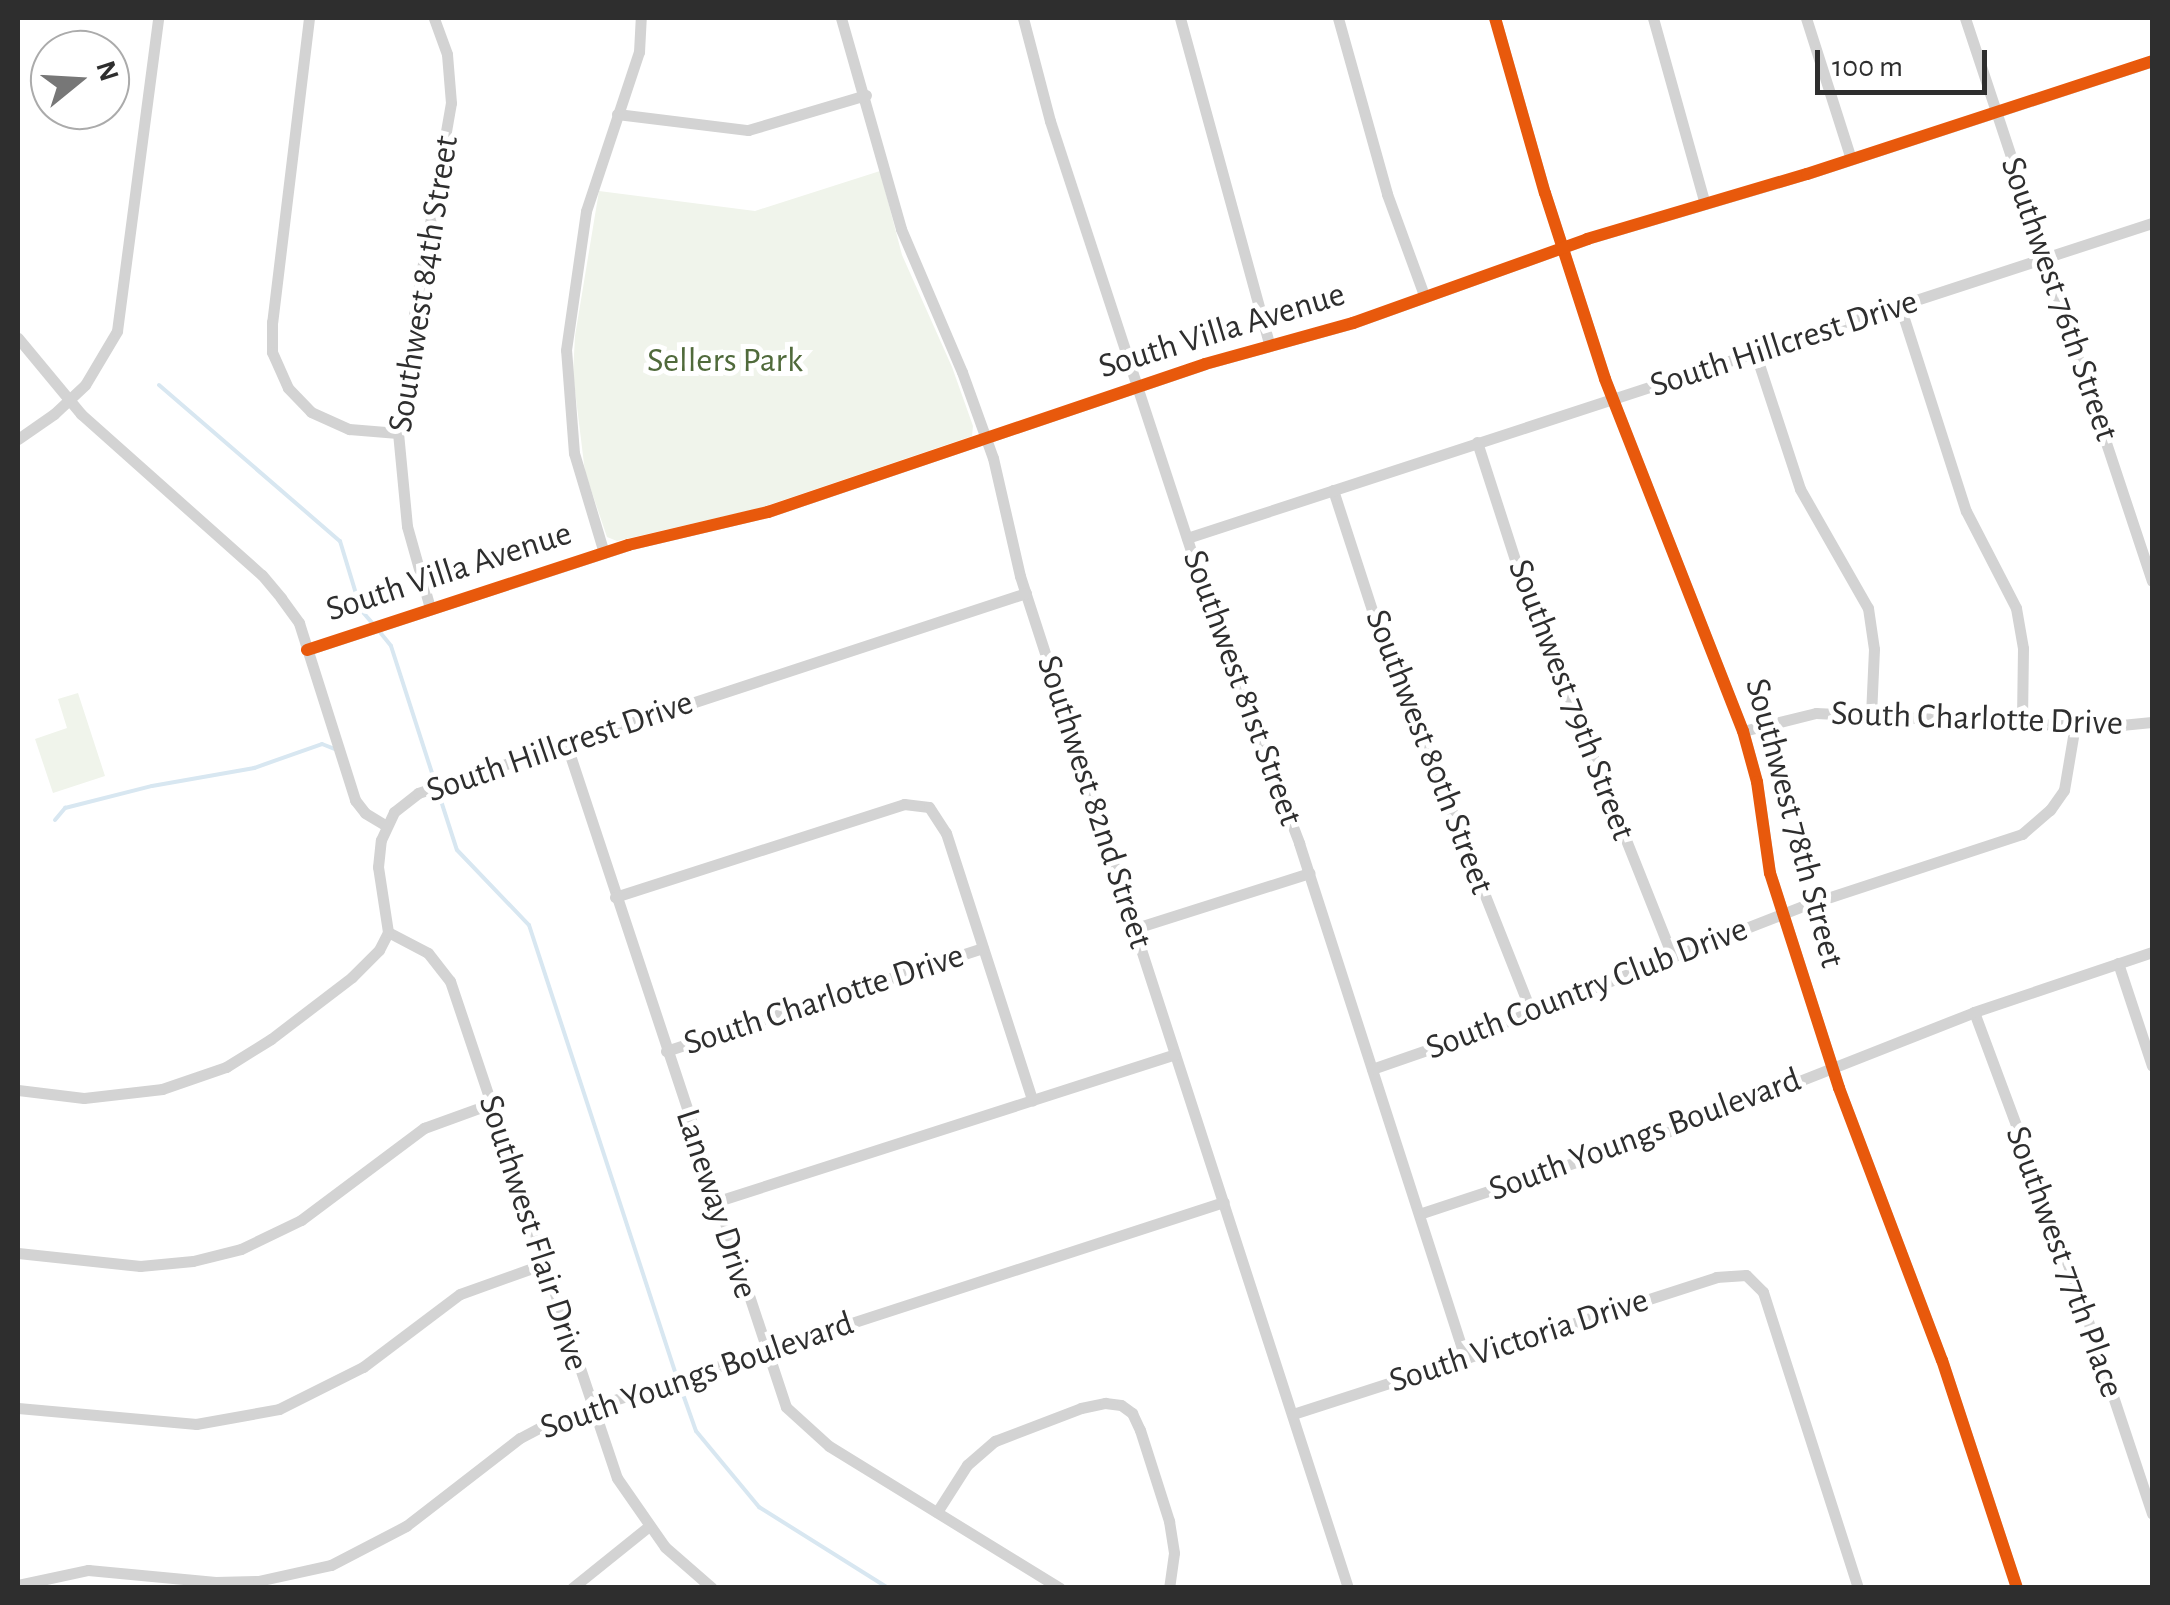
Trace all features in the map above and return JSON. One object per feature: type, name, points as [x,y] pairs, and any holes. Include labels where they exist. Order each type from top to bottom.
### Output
[{"type":"street","points":[[18,438],[69,400],[95,374],[119,320],[158,18]]},
{"type":"street","points":[[309,18],[272,322],[274,360],[296,398],[321,418],[361,432],[398,433]]},
{"type":"street","name":"Southwest 84th Street","points":[[430,608],[406,526],[398,433],[404,372],[451,103],[447,54],[434,18]]},
{"type":"street","points":[[604,553],[574,453],[566,350],[586,210],[638,52],[641,18]]},
{"type":"street","name":"Southwest 82nd Street","points":[[842,18],[901,229],[986,438],[1026,593],[1348,1588]]},
{"type":"street","name":"Southwest 81st Street","points":[[1023,18],[1050,121],[1187,538],[1231,671],[1308,873],[1466,1358]]},
{"type":"street","points":[[1180,18],[1270,346]]},
{"type":"street","points":[[1338,18],[1391,207],[1424,295]]},
{"type":"street","name":"Southwest 78th Street","points":[[1496,18],[1562,247],[1613,399],[1744,731],[1757,782],[1767,861],[1832,1067],[1956,1400],[2017,1588]]},
{"type":"street","points":[[1653,18],[1704,204]]},
{"type":"street","points":[[1806,18],[1851,159]]},
{"type":"street","name":"Southwest 76th Street","points":[[1965,18],[2043,258],[2146,542],[2152,581]]},
{"type":"street","name":"South Villa Avenue","points":[[307,650],[604,553],[768,512],[1137,386],[1353,324],[1562,247],[2152,61]]},
{"type":"street","points":[[618,114],[748,130],[866,95]]},
{"type":"street","name":"South Hillcrest Drive","points":[[1187,538],[2152,223]]},
{"type":"street","points":[[1900,306],[1966,511],[2016,608],[2023,648],[2022,722]]},
{"type":"street","points":[[18,338],[69,400],[262,575],[298,623],[356,800],[364,813],[385,825]]},
{"type":"street","points":[[1755,352],[1800,489],[1868,608],[1874,649],[1871,714]]},
{"type":"street","name":"Southwest 79th Street","points":[[1477,442],[1518,566],[1672,956]]},
{"type":"street","name":"Southwest 80th Street","points":[[1332,490],[1372,610],[1531,1012]]},
{"type":"street","name":"South Hillcrest Drive","points":[[388,932],[378,867],[385,825],[418,793],[1026,593]]},
{"type":"street","name":"South Charlotte Drive","points":[[1744,731],[1802,714],[2075,725],[2152,722]]},
{"type":"street","name":"South Country Club Drive","points":[[1372,1069],[1783,914],[2022,834],[2050,810],[2064,790],[2075,725]]},
{"type":"street","name":"Laneway Drive","points":[[566,743],[781,1396],[806,1430],[1060,1588]]},
{"type":"street","points":[[616,897],[904,804],[922,804],[942,823],[1032,1100]]},
{"type":"street","points":[[1136,928],[1308,873]]},
{"type":"street","points":[[18,1090],[94,1098],[162,1089],[212,1073],[272,1039],[342,984],[372,957],[388,932]]},
{"type":"street","name":"Southwest Flair Drive","points":[[388,932],[428,953],[444,970],[617,1478],[648,1527],[683,1565],[712,1588]]},
{"type":"street","name":"South Charlotte Drive","points":[[666,1052],[982,948]]},
{"type":"street","name":"South Youngs Boulevard","points":[[1419,1214],[1672,1131],[1974,1012],[2152,952]]},
{"type":"street","points":[[2118,963],[2152,1066]]},
{"type":"street","name":"Southwest 77th Place","points":[[1974,1012],[2082,1300],[2152,1513]]},
{"type":"street","points":[[715,1202],[1176,1054]]},
{"type":"street","points":[[18,1254],[140,1266],[193,1261],[241,1249],[301,1220],[424,1128],[490,1104]]},
{"type":"street","name":"South Youngs Boulevard","points":[[18,1585],[88,1570],[215,1582],[258,1581],[331,1564],[406,1526],[528,1433],[591,1408],[1224,1202]]},
{"type":"street","points":[[18,1408],[196,1424],[279,1409],[363,1367],[460,1294],[544,1264]]},
{"type":"street","name":"South Victoria Drive","points":[[1293,1414],[1716,1277],[1746,1274],[1763,1292],[1858,1588]]},
{"type":"street","points":[[937,1512],[967,1465],[995,1441],[1080,1408],[1105,1403],[1121,1405],[1132,1413],[1140,1430],[1169,1521],[1174,1553],[1169,1588]]},
{"type":"street","points":[[572,1588],[648,1527]]},
{"type":"green space","name":"Sellers Park","points":[[880,171],[902,255],[952,367],[973,426],[972,436],[760,508],[617,541],[607,537],[585,472],[573,374],[575,336],[599,191],[755,211]]},
{"type":"green space","points":[[78,693],[105,776],[53,793],[35,739],[67,728],[58,699]]},
{"type":"waterway","points":[[159,385],[340,541],[361,610],[373,624]]},
{"type":"waterway","points":[[379,631],[391,646],[457,850],[529,925],[676,1374]]},
{"type":"waterway","points":[[55,820],[65,808],[152,786],[254,768],[322,744],[335,749]]},
{"type":"waterway","points":[[679,1383],[696,1431],[759,1507],[888,1588]]},
{"type":"cycle path","points":[[1495,18],[1545,193],[1605,379],[1743,731],[1757,782],[1770,873],[1839,1088],[1942,1360],[2017,1588]]},
{"type":"cycle path","points":[[307,650],[628,545],[768,512],[1205,364],[1353,323],[1587,239],[1807,174],[2152,61]]}]
